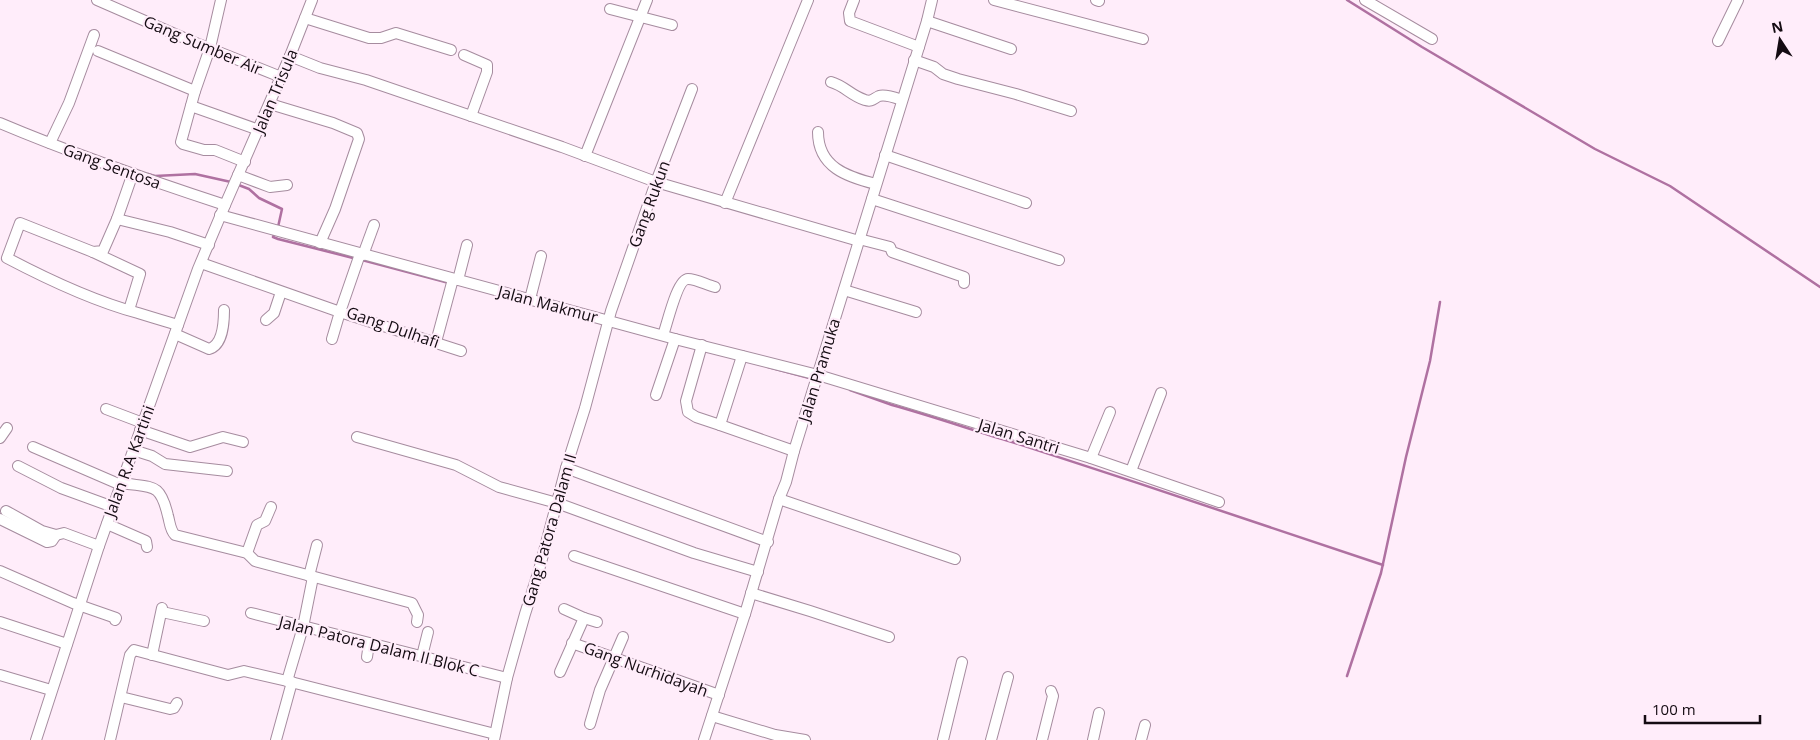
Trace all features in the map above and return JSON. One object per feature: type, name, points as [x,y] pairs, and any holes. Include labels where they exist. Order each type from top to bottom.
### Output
[{"type":"street","name":"Gang Sumber Air","points":[[97,0],[282,77]]},
{"type":"street","points":[[222,0],[210,48],[181,139],[183,144],[204,150],[215,150],[245,162]]},
{"type":"street","name":"Jalan Trisula","points":[[236,181],[282,77],[312,0]]},
{"type":"street","points":[[585,156],[647,0]]},
{"type":"street","points":[[725,203],[808,0]]},
{"type":"street","points":[[854,0],[849,13],[850,21],[919,47]]},
{"type":"street","name":"Jalan Pramuka","points":[[704,740],[768,542],[932,0]]},
{"type":"street","points":[[994,0],[1143,39]]},
{"type":"street","points":[[1365,0],[1432,39]]},
{"type":"street","points":[[1718,42],[1738,0]]},
{"type":"street","points":[[610,9],[672,25]]},
{"type":"street","points":[[305,18],[369,38],[381,38],[396,33],[452,50]]},
{"type":"street","points":[[927,21],[1011,49]]},
{"type":"street","points":[[51,141],[69,104],[94,35]]},
{"type":"street","points":[[98,51],[195,91]]},
{"type":"street","points":[[464,55],[487,65],[487,72],[471,116]]},
{"type":"street","points":[[290,56],[320,68],[366,80],[471,116],[656,182],[725,203],[890,247],[892,252],[964,277],[964,283]]},
{"type":"street","points":[[914,60],[934,67],[943,74],[958,79],[1071,111]]},
{"type":"street","points":[[831,82],[844,86],[850,94],[866,100],[886,96],[902,100]]},
{"type":"street","name":"Gang Rukun","points":[[608,324],[656,182],[692,89]]},
{"type":"street","points":[[270,104],[333,123],[358,133],[360,139],[335,209],[320,243]]},
{"type":"street","points":[[191,106],[258,130]]},
{"type":"street","name":"Gang Sentosa","points":[[0,123],[188,193],[225,204]]},
{"type":"street","points":[[818,132],[818,144],[821,153],[835,168],[876,184]]},
{"type":"street","points":[[885,155],[1026,203]]},
{"type":"street","points":[[93,252],[103,251],[117,219],[133,173]]},
{"type":"street","points":[[236,181],[270,187],[287,185]]},
{"type":"street","name":"Jalan R.A Kartini","points":[[36,740],[99,546],[141,427],[201,263],[236,181]]},
{"type":"street","points":[[872,199],[1059,260]]},
{"type":"street","name":"Jalan Makmur","points":[[220,215],[320,243],[359,258],[530,299],[608,324],[663,335],[674,341],[741,359],[818,375]]},
{"type":"street","points":[[117,219],[170,232],[209,245]]},
{"type":"street","points":[[128,310],[140,274],[93,252],[20,223],[7,258],[88,295],[176,330],[208,349],[217,344],[224,324],[224,310]]},
{"type":"street","name":"Gang Dulhafi","points":[[374,225],[359,258],[340,312],[461,351]]},
{"type":"street","points":[[436,342],[467,245]]},
{"type":"street","points":[[530,299],[541,256]]},
{"type":"street","points":[[201,263],[340,312],[332,339]]},
{"type":"street","points":[[663,335],[678,288],[684,280],[688,279],[715,287]]},
{"type":"street","points":[[844,290],[916,312]]},
{"type":"street","points":[[266,320],[274,313],[281,292]]},
{"type":"street","name":"Gang Patora Dalam II","points":[[494,737],[507,678],[540,570],[566,468],[608,324]]},
{"type":"street","points":[[656,395],[674,341]]},
{"type":"street","points":[[701,348],[686,401],[688,412],[696,417],[794,451]]},
{"type":"street","points":[[720,425],[741,359]]},
{"type":"street","name":"Jalan Santri","points":[[818,375],[1091,458],[1219,502]]},
{"type":"street","points":[[1131,471],[1161,393]]},
{"type":"street","points":[[106,409],[141,427],[190,447],[222,438],[236,438]]},
{"type":"street","points":[[1091,458],[1110,412]]},
{"type":"street","points":[[0,438],[7,428]]},
{"type":"street","points":[[357,437],[456,465],[499,487],[557,503],[694,553],[758,572]]},
{"type":"street","points":[[33,447],[122,484],[152,488],[158,491],[165,503],[171,529],[175,535],[250,555],[311,576],[412,603],[418,615],[417,622]]},
{"type":"street","points":[[133,450],[152,456],[165,464],[227,471]]},
{"type":"street","points":[[18,466],[61,488],[113,507]]},
{"type":"street","points":[[566,468],[768,542]]},
{"type":"street","points":[[780,499],[955,559]]},
{"type":"street","points":[[250,555],[261,523],[271,507]]},
{"type":"street","points":[[3,515],[42,531],[56,535],[64,533],[99,546]]},
{"type":"street","points":[[107,524],[146,541],[147,547]]},
{"type":"street","points":[[276,740],[303,627],[317,545]]},
{"type":"street","points":[[574,556],[745,614]]},
{"type":"street","points":[[0,570],[79,606],[116,618],[115,620]]},
{"type":"street","points":[[751,593],[889,638]]},
{"type":"street","points":[[564,609],[597,622]]},
{"type":"street","points":[[152,655],[162,610],[204,622]]},
{"type":"street","name":"Jalan Patora Dalam II Blok C","points":[[251,613],[507,678]]},
{"type":"street","points":[[560,672],[584,618]]},
{"type":"street","points":[[0,622],[67,644]]},
{"type":"street","points":[[422,656],[428,632]]},
{"type":"street","points":[[590,724],[600,690],[623,637]]},
{"type":"street","points":[[367,657],[369,643]]},
{"type":"street","name":"Gang Nurhidayah","points":[[572,643],[719,696]]},
{"type":"street","points":[[110,740],[131,652],[136,650],[231,674],[244,671],[494,737]]},
{"type":"street","points":[[943,740],[962,662]]},
{"type":"street","points":[[0,675],[51,690]]},
{"type":"street","points":[[991,740],[1008,677]]},
{"type":"street","points":[[1042,740],[1053,696],[1051,692]]},
{"type":"street","points":[[121,697],[170,709],[174,708],[177,703]]},
{"type":"street","points":[[1093,740],[1100,714]]},
{"type":"street","points":[[712,716],[775,735],[805,740]]},
{"type":"street","points":[[1141,740],[1145,725]]},
{"type":"waterway","points":[[1347,0],[1422,47],[1595,149],[1670,186],[1820,287]]},
{"type":"waterway","points":[[148,174],[155,176],[195,174],[231,182]]},
{"type":"waterway","points":[[236,184],[249,189],[259,198],[282,209],[278,227]]},
{"type":"waterway","points":[[275,232],[273,237],[278,239],[357,259]]},
{"type":"waterway","points":[[362,260],[449,283]]},
{"type":"waterway","points":[[1347,676],[1381,573],[1406,457],[1430,361],[1440,302]]},
{"type":"waterway","points":[[768,367],[813,379]]},
{"type":"waterway","points":[[850,390],[1105,472],[1383,565]]}]
